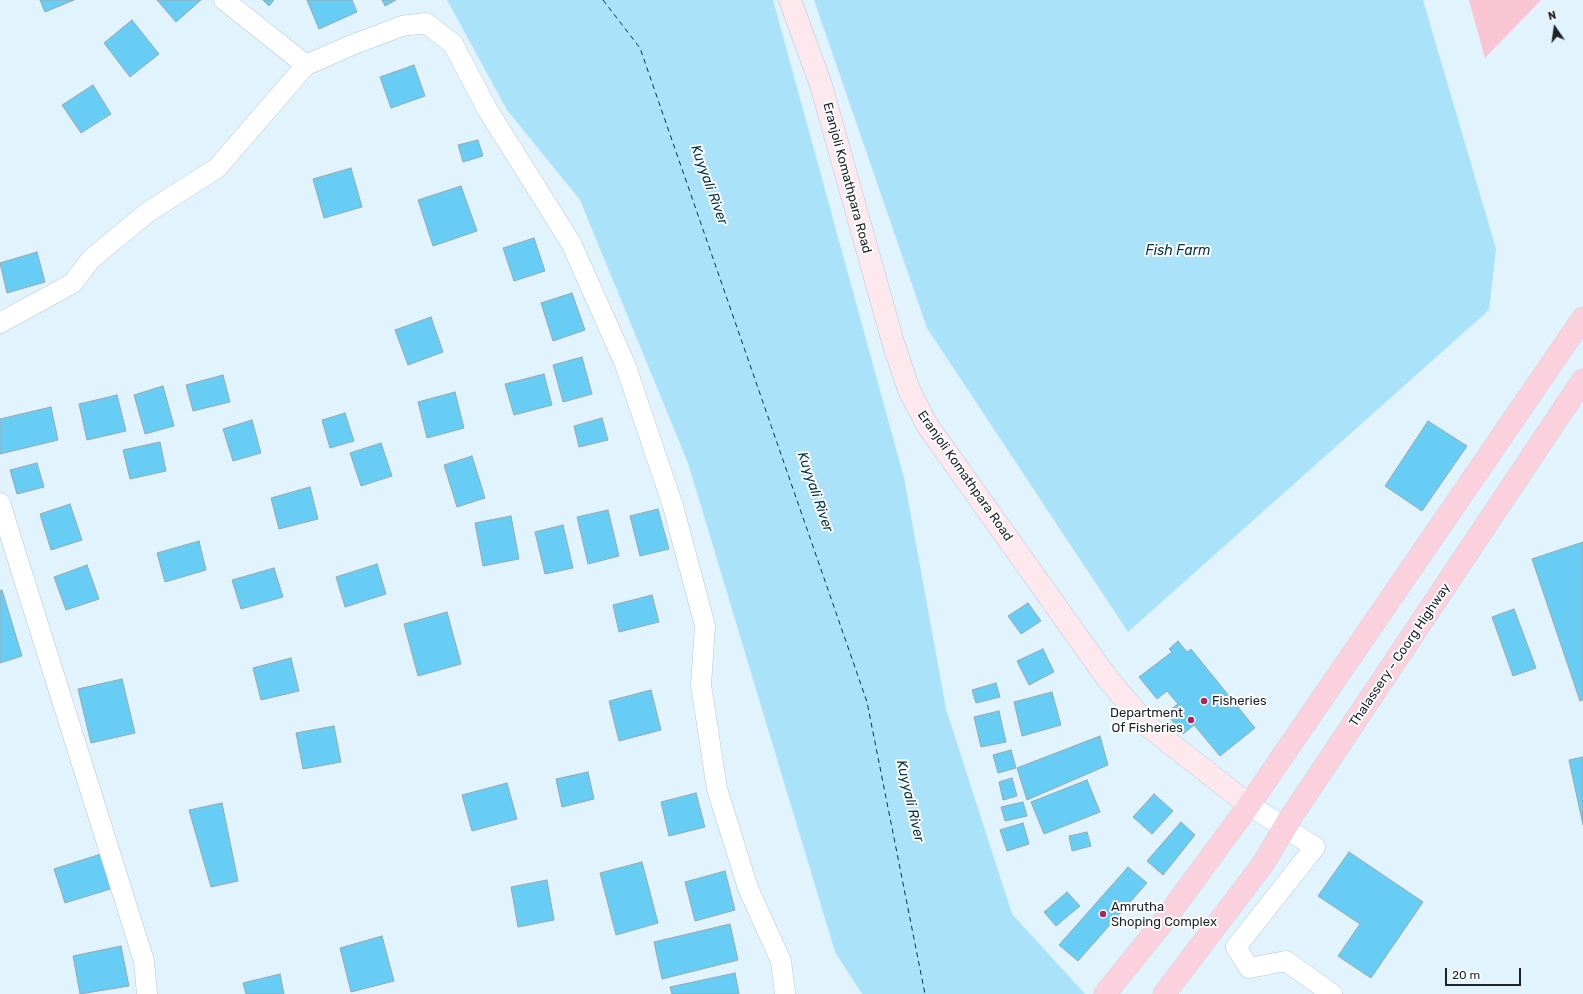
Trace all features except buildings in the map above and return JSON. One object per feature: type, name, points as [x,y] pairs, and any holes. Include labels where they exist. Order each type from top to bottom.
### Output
[{"type":"main road","name":"Eranjoli Komathpara Road","points":[[790,0],[821,85],[892,342],[909,390],[927,425],[1107,678],[1148,726],[1249,805]]},
{"type":"main road","points":[[1106,994],[1163,922],[1249,805],[1583,318]]},
{"type":"main road","name":"Thalassery - Coorg Highway","points":[[1164,994],[1263,864],[1291,817],[1583,380]]},
{"type":"street","points":[[224,0],[306,65]]},
{"type":"street","points":[[0,323],[73,283],[91,258],[148,212],[216,168],[306,65],[352,45],[402,26],[426,24],[453,44],[487,109],[571,243],[625,364],[674,506],[705,626],[701,685],[717,789],[748,888],[781,961],[785,994]]},
{"type":"street","points":[[0,503],[144,961],[147,994]]},
{"type":"street","points":[[1249,805],[1315,847],[1236,948],[1249,968],[1286,961],[1332,994]]},
{"type":"shaded area","points":[[1469,0],[1541,0],[1485,58]]},
{"type":"water","name":"Kuyyali River","points":[[447,0],[773,0],[904,478],[946,709],[1012,914],[1085,994],[862,994],[835,952],[688,463],[580,200],[507,110]]},
{"type":"water","name":"Fish Farm","points":[[814,0],[1423,0],[1496,249],[1489,310],[1128,632],[927,328]]},
{"type":"ferry route","points":[[603,0],[640,48],[867,702],[925,994]]},
{"type":"place","name":"Fisheries","points":[[1204,701]]},
{"type":"place","name":"Department Of Fisheries","points":[[1191,720]]},
{"type":"place","name":"Amrutha Shoping Complex","points":[[1103,914]]}]
